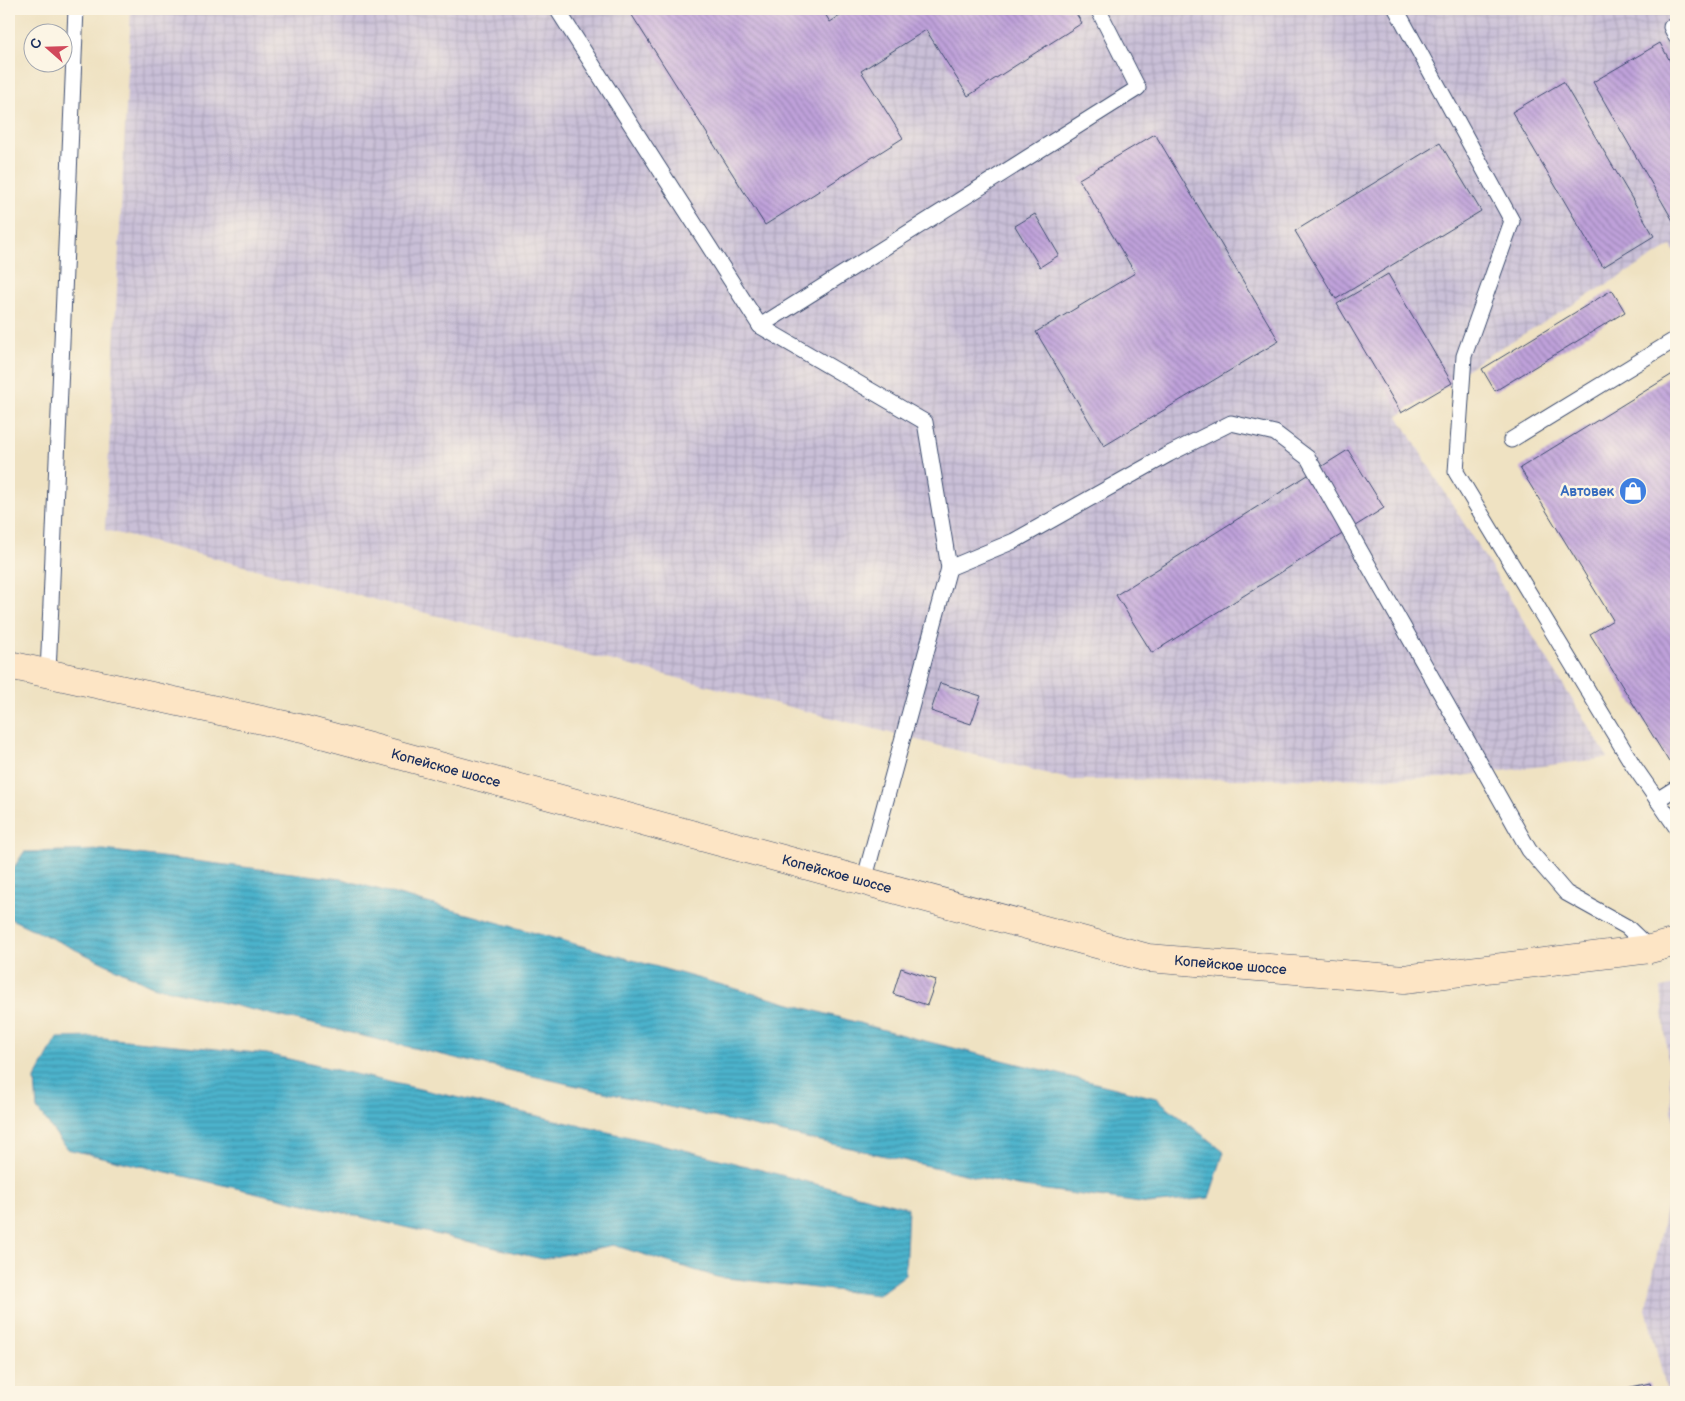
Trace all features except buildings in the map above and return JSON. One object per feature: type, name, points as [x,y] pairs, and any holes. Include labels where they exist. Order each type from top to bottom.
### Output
[{"type":"street","name":"Копейское шоссе","points":[[9,665],[303,729],[1148,958],[1404,979],[1650,949],[1676,942]]},
{"type":"lane","points":[[48,674],[76,9]]},
{"type":"lane","points":[[557,9],[760,326],[925,422],[949,568],[864,881]]},
{"type":"lane","points":[[760,326],[1138,88],[1098,9]]},
{"type":"lane","points":[[1396,9],[1512,221],[1464,356],[1456,472],[1633,765],[1676,827]]},
{"type":"lane","points":[[1676,24],[1671,27],[1676,37]]},
{"type":"lane","points":[[1511,440],[1676,339]]},
{"type":"lane","points":[[949,568],[1014,541],[1231,422],[1275,434],[1308,458],[1529,850],[1566,893],[1626,927],[1650,949]]},
{"type":"lane","points":[[1657,800],[1676,788]]},
{"type":"shaded area","points":[[131,9],[1676,9],[1676,254],[1671,246],[1482,359],[1398,416],[1608,758],[1445,778],[1072,780],[105,530]]},
{"type":"shaded area","points":[[1676,985],[1676,1151],[1661,988]]},
{"type":"shaded area","points":[[1676,1159],[1676,1392],[1667,1392],[1646,1309]]},
{"type":"water","points":[[104,850],[341,879],[913,1038],[1156,1098],[1224,1152],[1209,1198],[1148,1204],[1017,1186],[485,1065],[152,986],[9,918],[9,875],[24,852]]},
{"type":"water","points":[[95,1037],[267,1054],[673,1147],[908,1208],[905,1275],[878,1295],[717,1277],[613,1245],[543,1259],[67,1149],[37,1109],[35,1079],[57,1038]]},
{"type":"place","name":"Автовек","points":[[1633,491]]}]
